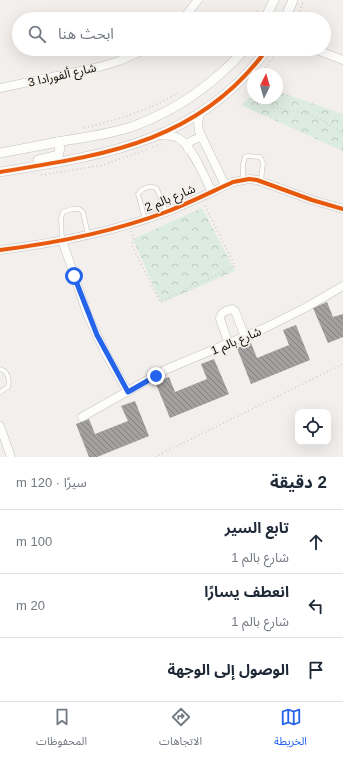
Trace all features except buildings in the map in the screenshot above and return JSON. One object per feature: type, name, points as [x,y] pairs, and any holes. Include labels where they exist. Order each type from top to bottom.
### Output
[{"type":"street","points":[[189,12],[198,0]]},
{"type":"street","points":[[268,12],[274,0]]},
{"type":"street","points":[[288,12],[293,0]]},
{"type":"street","points":[[331,55],[343,60]]},
{"type":"street","name":"شارع ألفورادا 3","points":[[0,88],[99,67],[131,56]]},
{"type":"street","points":[[0,152],[111,132],[133,126],[174,108],[212,81],[231,65],[239,56]]},
{"type":"street","points":[[0,172],[87,157],[159,135],[200,114],[235,86],[249,72],[262,56]]},
{"type":"street","points":[[200,114],[198,127],[225,185]]},
{"type":"street","points":[[159,135],[178,138],[187,145],[212,192]]},
{"type":"street","points":[[187,145],[193,139],[202,138]]},
{"type":"street","points":[[0,168],[58,155],[60,148],[57,142]]},
{"type":"street","points":[[199,166],[206,164],[212,158]]},
{"type":"street","name":"شارع بالم 2","points":[[0,250],[88,235],[129,225],[166,212],[225,185],[243,179],[261,182],[343,209]]},
{"type":"street","points":[[62,240],[88,316],[106,354],[128,392]]},
{"type":"street","name":"شارع بالم 1","points":[[82,418],[179,364],[266,328],[343,286]]},
{"type":"street","points":[[229,344],[220,319],[223,312],[232,310],[235,311],[245,337]]},
{"type":"street","points":[[0,426],[11,457]]},
{"type":"lane","points":[[243,179],[243,164],[245,157],[260,157],[262,162],[261,182]]},
{"type":"lane","points":[[145,219],[138,194],[147,187],[153,186],[158,189],[166,212]]},
{"type":"lane","points":[[62,240],[61,218],[63,212],[72,209],[79,209],[83,212],[88,235]]},
{"type":"lane","points":[[0,369],[6,372],[10,381],[8,387],[0,392]]},
{"type":"path","points":[[300,12],[304,0]]},
{"type":"path","points":[[265,68],[274,56]]},
{"type":"path","points":[[78,129],[150,108],[183,91]]},
{"type":"path","points":[[269,104],[277,108],[315,116],[343,133]]},
{"type":"path","points":[[129,225],[134,237],[132,246],[160,302],[235,266],[200,197]]},
{"type":"path","points":[[155,457],[343,364]]},
{"type":"green space","points":[[283,93],[343,114],[343,151],[241,105],[247,100],[247,104],[283,104]]},
{"type":"green space","points":[[202,208],[235,271],[161,303],[133,239]]},
{"type":"cycle path","points":[[0,172],[77,159],[148,139],[181,124],[212,105],[241,80],[261,56]]},
{"type":"cycle path","points":[[0,250],[42,244],[105,231],[175,209],[233,182],[249,179],[257,180],[312,200],[343,209]]},
{"type":"route","points":[[74,276],[88,316],[106,354],[128,392],[156,376]]}]
